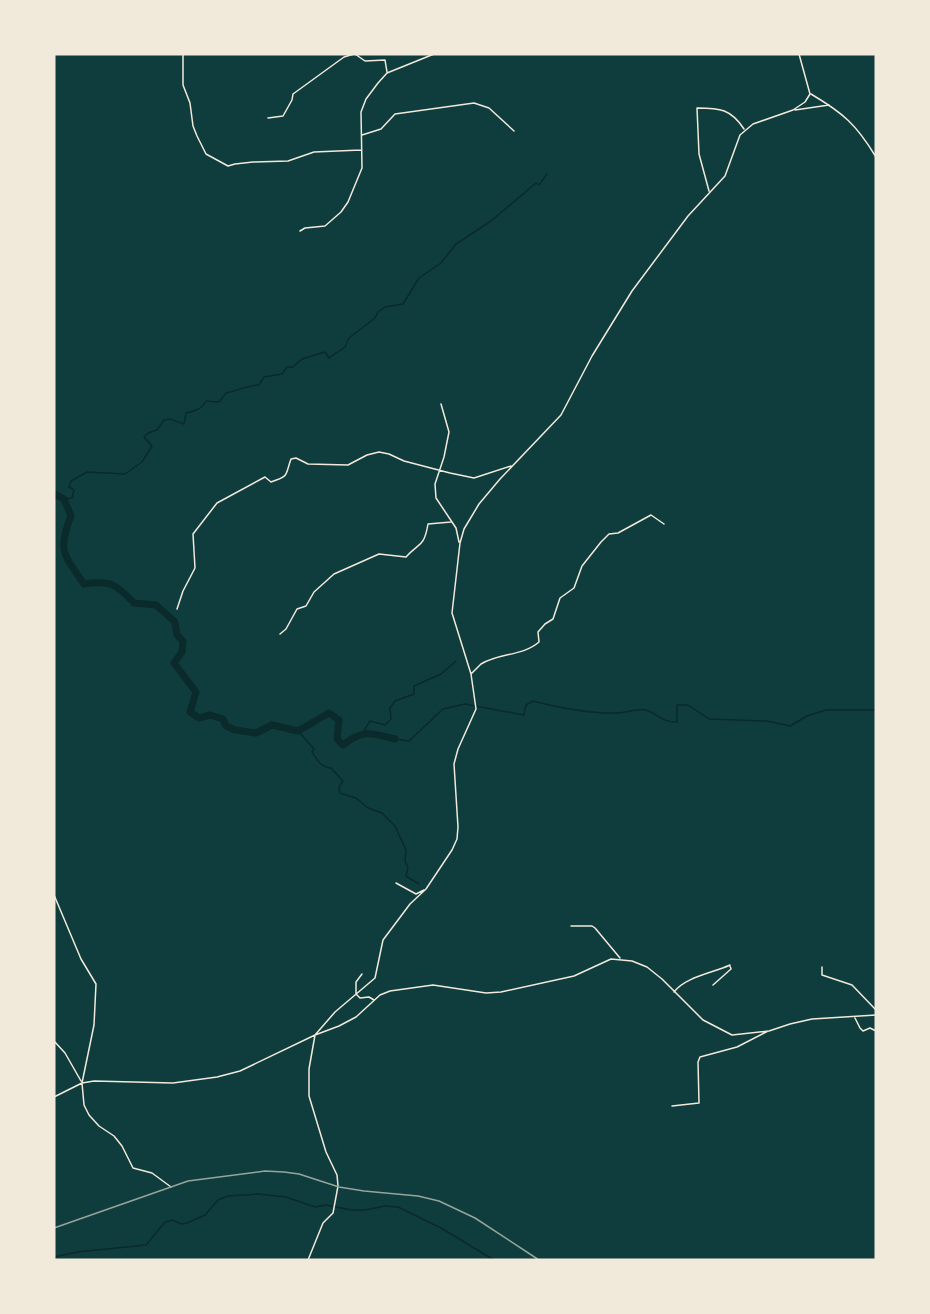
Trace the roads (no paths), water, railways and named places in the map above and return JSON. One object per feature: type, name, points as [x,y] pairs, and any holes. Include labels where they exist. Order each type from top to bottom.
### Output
[{"type":"street","points":[[183,54],[183,85],[190,103],[196,136],[206,154],[225,166],[288,161],[311,152],[361,150]]},
{"type":"street","points":[[268,118],[283,117],[293,94],[344,57],[355,54],[365,61],[385,60],[387,73]]},
{"type":"street","points":[[300,231],[305,228],[325,226],[341,212],[348,202],[362,168],[362,109],[371,92],[387,73],[434,54]]},
{"type":"street","points":[[799,54],[810,94],[848,118],[876,157]]},
{"type":"street","points":[[793,110],[805,102],[810,94]]},
{"type":"street","points":[[362,135],[381,129],[395,114],[474,103],[489,108],[514,131]]},
{"type":"street","points":[[308,1260],[323,1223],[333,1213],[338,1178],[327,1156],[309,1096],[309,1069],[315,1035],[335,1012],[375,978],[383,940],[410,904],[426,889],[457,839],[454,764],[458,749],[476,709],[471,674],[452,614],[460,543],[464,529],[479,504],[561,415],[592,356],[632,291],[688,216],[725,176],[736,142],[745,129],[793,110],[830,105]]},
{"type":"street","points":[[710,192],[699,154],[697,108],[735,115],[745,129]]},
{"type":"street","points":[[441,404],[449,432],[435,484],[436,498],[456,528],[460,543]]},
{"type":"street","points":[[177,609],[195,568],[193,534],[217,503],[225,501],[265,477],[271,482],[284,477],[288,473],[291,459],[296,458],[308,464],[348,465],[367,454],[378,452],[474,478],[512,466]]},
{"type":"street","points":[[471,674],[482,664],[526,650],[537,644],[538,632],[545,624],[553,620],[560,598],[574,588],[589,555],[609,534],[618,533],[651,515],[664,524]]},
{"type":"street","points":[[280,634],[286,629],[297,609],[306,606],[314,592],[334,574],[379,554],[406,557],[411,551],[420,547],[426,538],[428,524],[451,522]]},
{"type":"street","points":[[54,850],[54,861]]},
{"type":"street","points":[[396,883],[416,894],[426,889]]},
{"type":"street","points":[[54,896],[78,952],[96,984],[94,1025],[82,1083],[83,1100],[89,1115],[120,1143],[133,1168],[152,1173],[171,1186]]},
{"type":"street","points":[[571,926],[592,926],[621,959]]},
{"type":"street","points":[[54,1097],[82,1083],[94,1081],[184,1083],[240,1071],[349,1021],[380,995],[390,991],[433,985],[486,993],[501,992],[568,978],[610,959],[621,959],[647,968],[703,1020],[728,1034],[769,1031],[798,1022],[876,1015]]},
{"type":"street","points":[[674,992],[684,982],[714,973],[730,965],[731,969],[713,985]]},
{"type":"street","points":[[822,967],[822,975],[852,986],[876,1010]]},
{"type":"street","points":[[363,974],[356,982],[356,994],[360,998],[369,997],[374,1000]]},
{"type":"street","points":[[855,1017],[860,1028],[863,1030],[870,1028],[876,1031]]},
{"type":"street","points":[[672,1106],[699,1103],[698,1062],[700,1057],[745,1044],[769,1031]]},
{"type":"street","points":[[54,1041],[61,1047],[82,1083]]},
{"type":"waterway","points":[[64,499],[72,498],[74,490],[69,487],[71,481],[87,472],[125,474],[142,462],[152,446],[144,437],[157,430],[164,420],[170,419],[184,424],[186,413],[198,409],[206,401],[219,402],[226,393],[259,385],[264,377],[282,374],[287,367],[293,367],[302,359],[325,352],[329,358],[345,347],[349,338],[375,318],[378,312],[385,307],[403,304],[419,278],[441,263],[456,244],[491,221],[536,183],[539,185],[547,174]]},
{"type":"waterway","points":[[54,494],[64,499],[71,516],[64,537],[65,552],[67,559],[84,584],[107,583],[112,585],[134,603],[156,605],[175,622],[177,635],[183,641],[182,652],[174,663],[196,692],[190,712],[199,718],[210,715],[223,719],[226,726],[235,730],[256,733],[272,725],[298,731],[329,713],[339,720],[337,739],[343,745],[362,734],[395,739]]},
{"type":"waterway","points":[[362,734],[370,721],[385,725],[391,719],[390,708],[395,701],[414,694],[414,686],[441,674],[456,661]]},
{"type":"waterway","points":[[395,739],[409,741],[443,709],[465,704],[524,715],[526,705],[533,701],[596,713],[643,710],[667,721],[677,722],[677,705],[688,705],[709,719],[767,721],[790,726],[807,716],[826,710],[876,710]]},
{"type":"waterway","points":[[298,731],[314,749],[312,752],[320,763],[331,768],[343,781],[339,787],[340,793],[356,798],[368,808],[382,813],[395,826],[406,850],[405,861],[408,868],[406,876],[419,884]]},
{"type":"waterway","points":[[54,1257],[77,1252],[146,1245],[165,1222],[173,1220],[181,1224],[187,1223],[205,1215],[218,1200],[228,1196],[258,1194],[286,1197],[315,1207],[326,1205],[351,1210],[385,1206],[398,1207],[441,1228],[494,1260]]},
{"type":"railway","points":[[54,1228],[188,1181],[265,1171],[284,1172],[299,1174],[339,1187],[418,1196],[439,1201],[475,1218],[539,1260]]}]
